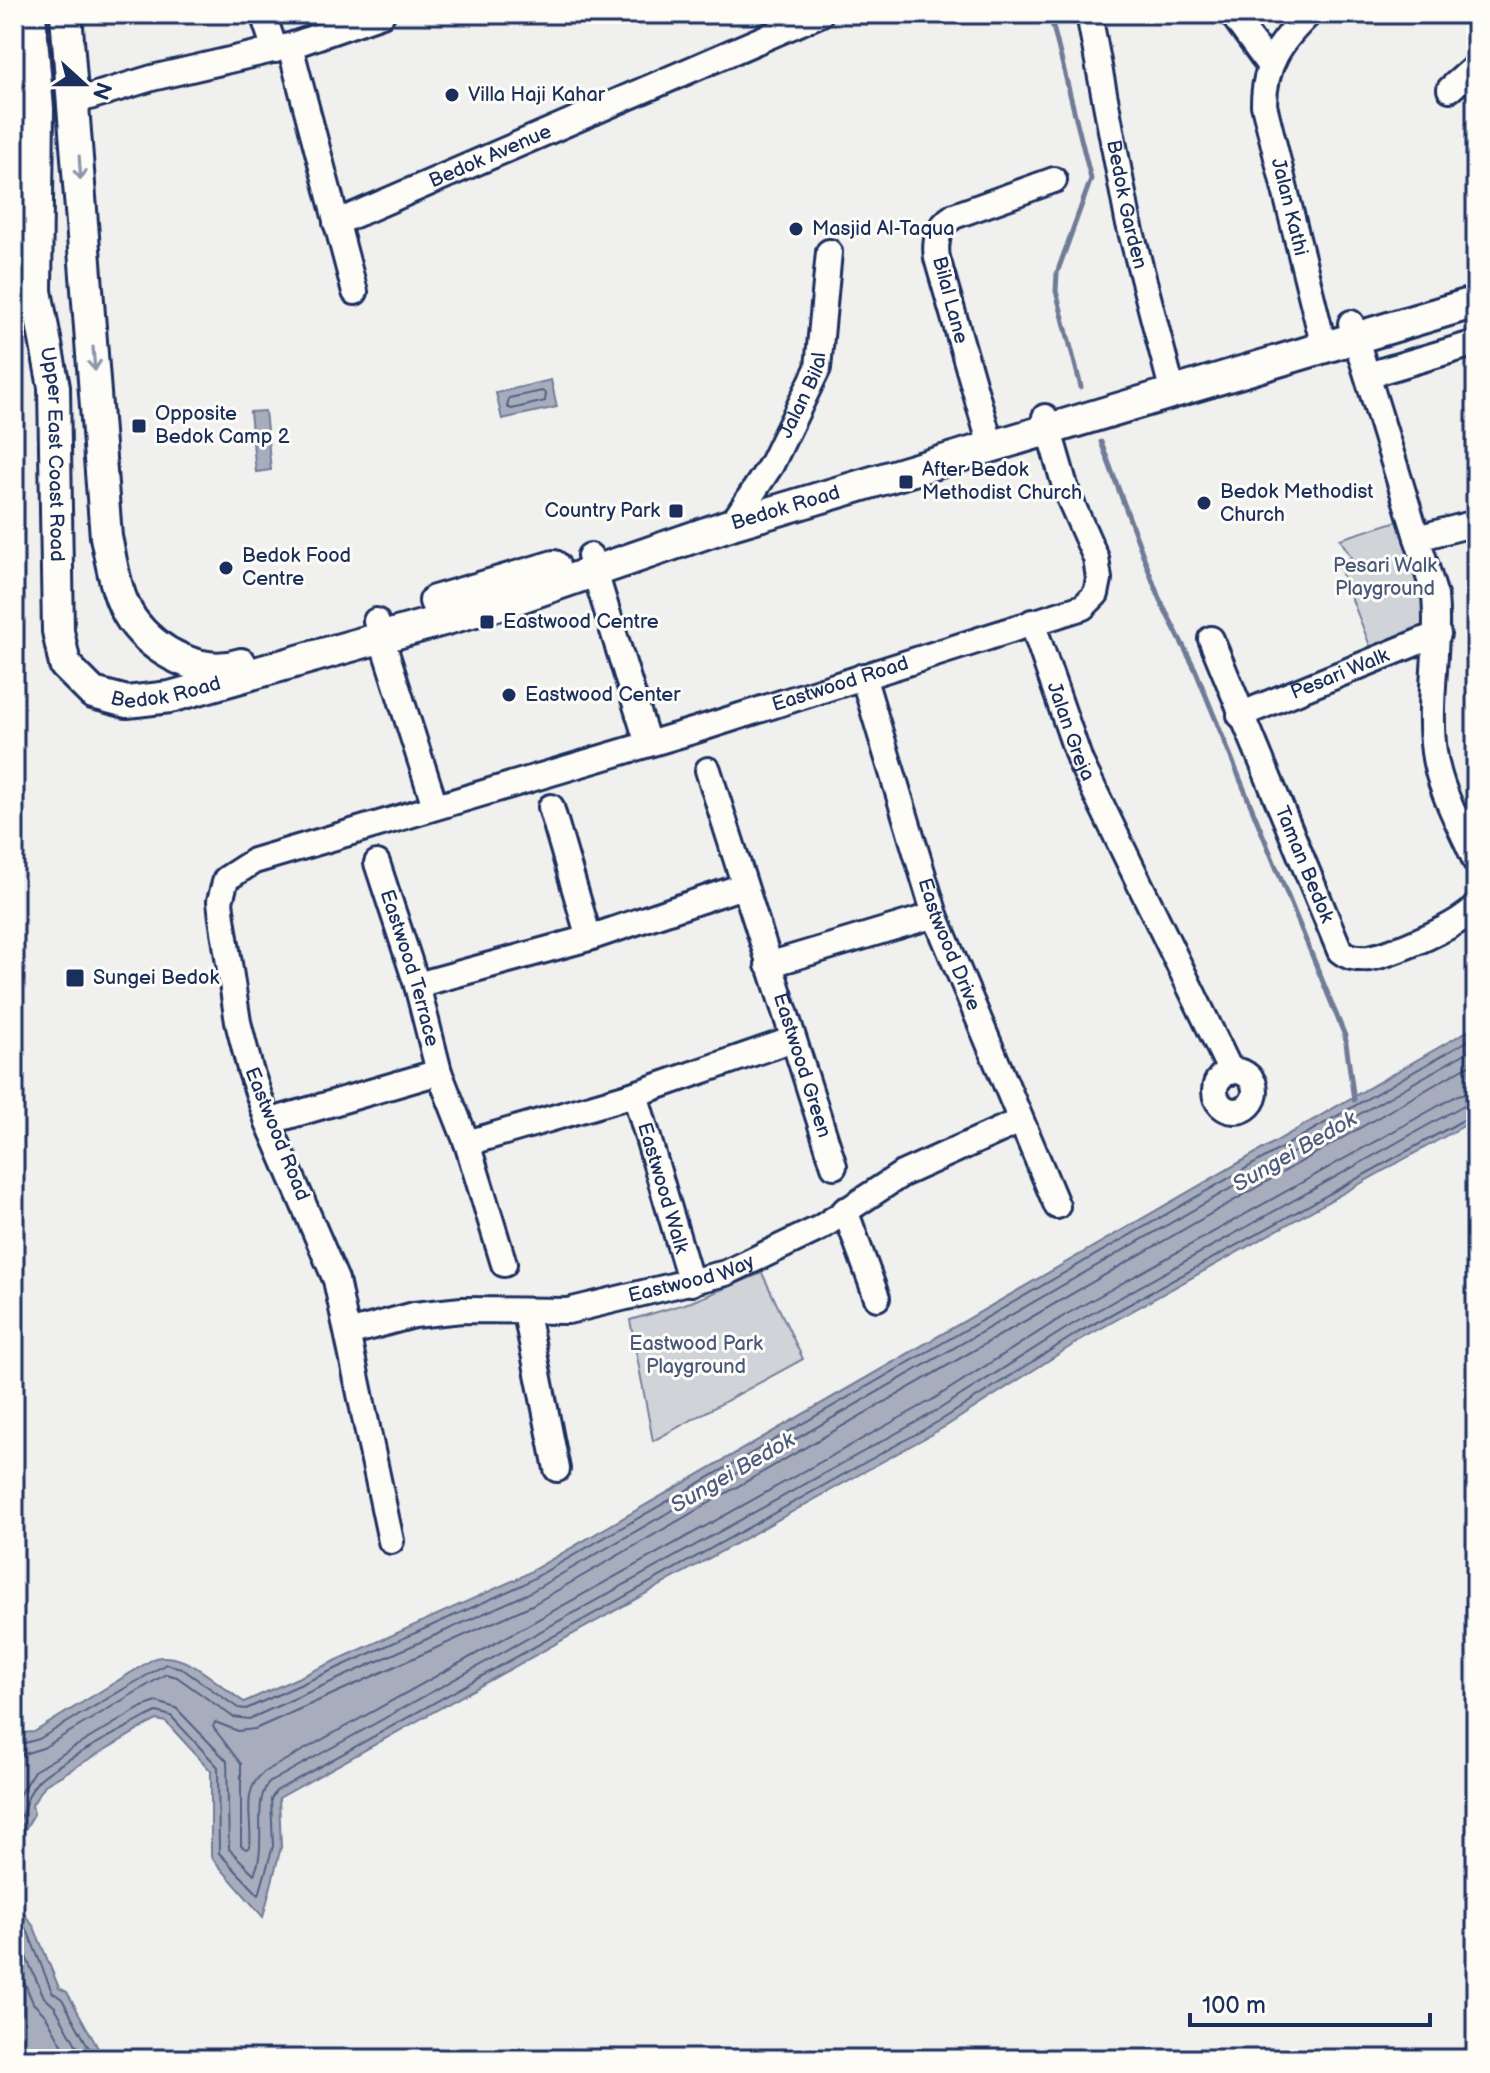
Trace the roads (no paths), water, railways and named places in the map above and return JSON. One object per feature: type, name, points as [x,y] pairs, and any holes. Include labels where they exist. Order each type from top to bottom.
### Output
[{"type":"main road","name":"Upper East Coast Road","points":[[30,14],[38,109],[36,291],[54,387],[60,648],[65,665],[93,693]]},
{"type":"main road","points":[[57,533],[84,540],[105,521],[66,14]]},
{"type":"main road","name":"Bedok Road","points":[[93,693],[127,702],[170,697],[738,515],[1322,341],[1476,285]]},
{"type":"main road","name":"Bedok Road","points":[[1353,330],[1476,302]]},
{"type":"main road","name":"Bedok Road","points":[[105,521],[120,594],[131,619],[166,652],[193,664],[230,668],[371,631]]},
{"type":"street","points":[[263,14],[282,48],[355,292]]},
{"type":"street","points":[[73,102],[152,78],[282,48],[382,14]]},
{"type":"street","name":"Bedok Avenue","points":[[336,223],[820,14]]},
{"type":"street","name":"Bedok Garden","points":[[1089,14],[1128,220],[1172,386]]},
{"type":"street","points":[[1232,14],[1269,65]]},
{"type":"street","name":"Jalan Kathi","points":[[1309,14],[1281,43],[1269,65],[1264,94],[1266,120],[1322,341]]},
{"type":"street","points":[[1450,89],[1476,66]]},
{"type":"street","name":"Bilal Lane","points":[[989,440],[937,258],[937,241],[943,225],[954,216],[1054,180]]},
{"type":"street","name":"Jalan Bilal","points":[[738,515],[771,465],[818,368],[829,252]]},
{"type":"street","points":[[1353,330],[1435,596],[1438,634],[1434,752],[1445,790],[1476,862]]},
{"type":"street","points":[[1368,375],[1476,343]]},
{"type":"street","points":[[1032,622],[1083,607],[1093,599],[1098,586],[1096,558],[1067,493],[1048,424]]},
{"type":"street","points":[[1417,538],[1476,523]]},
{"type":"street","points":[[592,563],[648,744]]},
{"type":"street","name":"Eastwood Road","points":[[391,1541],[348,1333],[329,1258],[268,1122],[238,1022],[220,901],[226,879],[254,861],[648,744],[1032,622]]},
{"type":"street","name":"Jalan Greja","points":[[1032,622],[1080,761],[1231,1072]]},
{"type":"street","points":[[371,631],[427,808]]},
{"type":"street","name":"Pesari Walk","points":[[1240,715],[1438,634]]},
{"type":"street","name":"Taman Bedok","points":[[1211,639],[1340,951],[1352,957],[1375,956],[1463,919],[1476,906]]},
{"type":"street","name":"Eastwood Drive","points":[[863,676],[935,915],[1057,1206]]},
{"type":"street","name":"Eastwood Green","points":[[708,770],[791,1040],[834,1166]]},
{"type":"street","points":[[551,807],[589,938]]},
{"type":"street","name":"Eastwood Terrace","points":[[377,863],[417,985],[439,1072],[467,1143],[504,1264]]},
{"type":"street","points":[[417,985],[589,938],[743,886]]},
{"type":"street","points":[[768,965],[935,915]]},
{"type":"street","points":[[467,1143],[635,1094],[791,1040]]},
{"type":"street","name":"Eastwood Terrace","points":[[268,1122],[439,1072]]},
{"type":"street","name":"Eastwood Walk","points":[[635,1094],[691,1283]]},
{"type":"street","name":"Eastwood Way","points":[[348,1333],[414,1315],[483,1310],[526,1313],[568,1311],[726,1273],[784,1248],[902,1174],[1020,1121]]},
{"type":"street","points":[[845,1210],[877,1298]]},
{"type":"street","points":[[526,1313],[557,1469]]},
{"type":"water","points":[[551,380],[557,407],[502,419],[496,393]]},
{"type":"water","points":[[265,411],[271,470],[256,472],[250,412]]},
{"type":"water","points":[[1476,1026],[1476,1119],[1082,1339],[948,1425],[279,1798],[281,1847],[263,1917],[211,1857],[211,1771],[166,1722],[157,1720],[149,1724],[45,1785],[32,1805],[34,1814],[14,1848],[14,1742],[22,1733],[34,1732],[155,1658],[167,1657],[191,1664],[244,1702],[519,1578]]},
{"type":"water","points":[[14,1900],[34,1927],[59,1988],[67,1992],[104,2059],[23,2059],[14,2046]]},
{"type":"waterway","points":[[1050,14],[1091,179],[1057,273],[1056,291],[1081,387]]},
{"type":"waterway","points":[[1101,442],[1159,598],[1195,669],[1345,1036],[1354,1100]]},
{"type":"place","name":"Villa Haji Kahar","points":[[452,95]]},
{"type":"place","name":"Masjid Al-Taqua","points":[[796,229]]},
{"type":"place","name":"Opposite Bedok Camp 2","points":[[139,426]]},
{"type":"place","name":"After Bedok Methodist Church","points":[[906,482]]},
{"type":"place","name":"Bedok Methodist Church","points":[[1204,503]]},
{"type":"place","name":"Country Park","points":[[676,511]]},
{"type":"place","name":"Bedok Food Centre","points":[[226,568]]},
{"type":"place","name":"Eastwood Centre","points":[[487,622]]},
{"type":"place","name":"Eastwood Center","points":[[509,695]]},
{"type":"place","name":"Sungei Bedok","points":[[75,978]]},
{"type":"park label","name":"Pesari Walk Playground","points":[[1385,578]]},
{"type":"park label","name":"Eastwood Park Playground","points":[[696,1356]]}]
